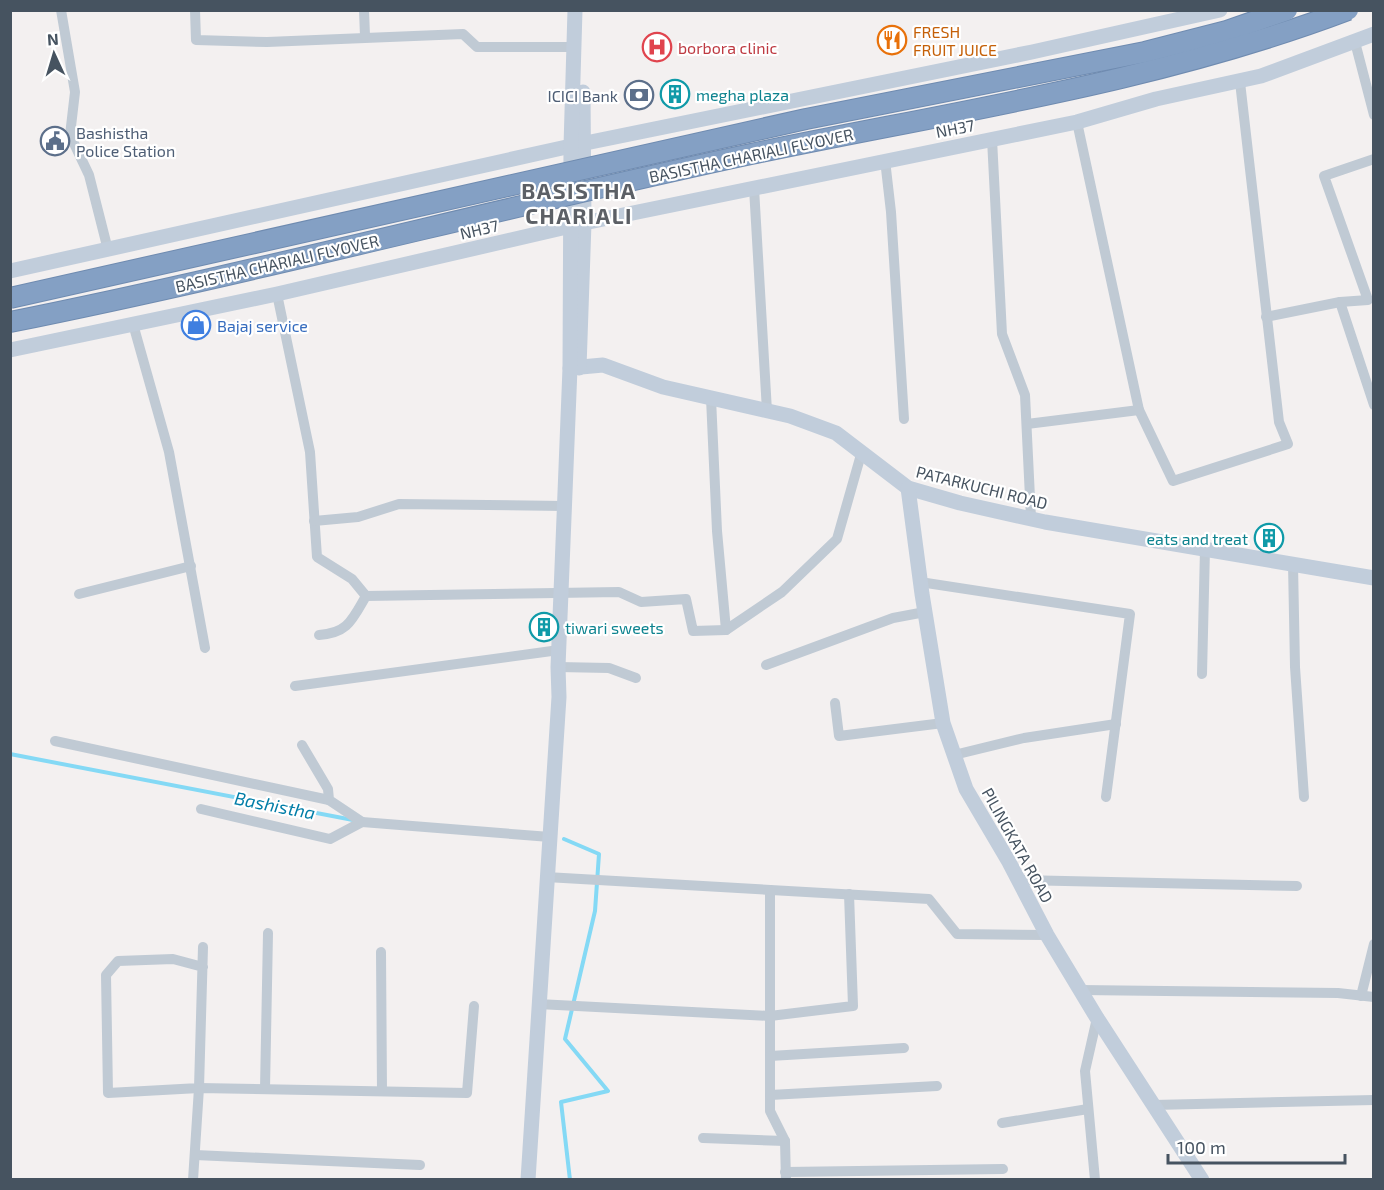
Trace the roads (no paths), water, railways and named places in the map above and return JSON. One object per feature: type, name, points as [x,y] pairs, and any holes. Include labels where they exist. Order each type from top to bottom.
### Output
[{"type":"highway","name":"BASISTHA CHARIALI FLYOVER","points":[[10,297],[771,126],[1145,52],[1227,31],[1287,10]]},
{"type":"highway","name":"BASISTHA CHARIALI FLYOVER","points":[[10,322],[237,273],[750,155],[1067,90],[1207,56],[1347,10]]},
{"type":"street","points":[[61,10],[75,92],[70,135],[89,175],[108,250]]},
{"type":"street","points":[[195,10],[196,40],[267,42],[365,36],[463,34],[477,47],[575,46]]},
{"type":"street","points":[[364,10],[365,36]]},
{"type":"street","points":[[528,1179],[566,593],[577,224],[575,10]]},
{"type":"street","points":[[576,145],[585,10]]},
{"type":"street","points":[[10,271],[576,145],[1032,52],[1220,10]]},
{"type":"street","name":"NH37","points":[[10,350],[277,294],[577,224],[1077,122],[1156,99],[1240,82],[1374,34]]},
{"type":"street","points":[[1354,42],[1374,116]]},
{"type":"street","points":[[1077,122],[1139,410],[1173,481],[1288,444],[1279,422],[1240,82]]},
{"type":"street","points":[[992,139],[1002,334],[1026,395],[1031,518]]},
{"type":"street","points":[[1266,317],[1340,302],[1368,300],[1324,176],[1374,159]]},
{"type":"street","points":[[885,160],[904,419]]},
{"type":"street","points":[[754,188],[767,411]]},
{"type":"street","points":[[277,294],[310,452],[317,557],[352,579],[366,596]]},
{"type":"street","points":[[1340,302],[1374,405]]},
{"type":"street","points":[[133,324],[169,452],[205,648]]},
{"type":"street","name":"PATARKUCHI ROAD","points":[[574,367],[603,365],[663,387],[767,411],[836,433],[908,488],[1031,518],[1374,578]]},
{"type":"street","points":[[562,667],[559,650],[566,593],[564,506],[574,367]]},
{"type":"street","points":[[711,398],[717,531],[726,630]]},
{"type":"street","points":[[1027,424],[1139,410]]},
{"type":"street","points":[[366,596],[619,592],[641,603],[686,599],[693,631],[726,630],[782,592],[837,539],[862,451]]},
{"type":"street","name":"PILINGKATA ROAD","points":[[908,488],[920,582],[943,723],[966,789],[1080,990],[1202,1179]]},
{"type":"street","points":[[314,521],[358,517],[399,504],[564,506]]},
{"type":"street","points":[[1202,674],[1205,549]]},
{"type":"street","points":[[1293,564],[1295,668],[1304,796]]},
{"type":"street","points":[[79,594],[191,566]]},
{"type":"street","points":[[920,582],[1130,614],[1106,797]]},
{"type":"street","points":[[319,635],[337,634],[345,627],[366,596]]},
{"type":"street","points":[[766,665],[893,618],[925,612]]},
{"type":"street","points":[[296,686],[559,650]]},
{"type":"street","points":[[562,667],[609,668],[636,678]]},
{"type":"street","points":[[835,703],[839,736],[943,723]]},
{"type":"street","points":[[954,755],[1024,738],[1116,724]]},
{"type":"street","points":[[55,741],[329,800],[362,822],[550,837]]},
{"type":"street","points":[[302,746],[328,789],[329,800]]},
{"type":"street","points":[[201,808],[330,839],[362,822]]},
{"type":"street","points":[[546,877],[929,899],[957,934],[1047,935]]},
{"type":"street","points":[[1019,880],[1297,886]]},
{"type":"street","points":[[770,890],[770,1111],[785,1141],[785,1176],[1003,1169]]},
{"type":"street","points":[[538,1004],[770,1016],[853,1006],[849,894]]},
{"type":"street","points":[[265,1089],[268,933]]},
{"type":"street","points":[[1361,996],[1374,944]]},
{"type":"street","points":[[193,1179],[199,1088],[203,947]]},
{"type":"street","points":[[381,952],[382,1091]]},
{"type":"street","points":[[203,967],[173,959],[118,961],[106,975],[108,1093],[199,1088],[467,1093],[474,1006]]},
{"type":"street","points":[[1080,990],[1338,993],[1374,997]]},
{"type":"street","points":[[1095,1179],[1085,1071],[1097,1018]]},
{"type":"street","points":[[770,1056],[904,1048]]},
{"type":"street","points":[[770,1095],[937,1086]]},
{"type":"street","points":[[1153,1105],[1374,1100]]},
{"type":"street","points":[[1002,1123],[1088,1109]]},
{"type":"street","points":[[703,1138],[785,1141]]},
{"type":"street","points":[[195,1155],[420,1165]]},
{"type":"waterway","name":"Bashistha","points":[[10,754],[353,820]]},
{"type":"waterway","name":"Bashistha","points":[[564,839],[599,854],[595,911],[565,1039],[608,1091],[561,1102],[570,1180]]},
{"type":"place","name":"FRESH FRUIT JUICE","points":[[892,40]]},
{"type":"place","name":"borbora clinic","points":[[657,47]]},
{"type":"place","name":"megha plaza","points":[[675,94]]},
{"type":"place","name":"ICICI Bank","points":[[639,95]]},
{"type":"place","name":"Bashistha Police Station","points":[[55,141]]},
{"type":"place","name":"Bajaj service","points":[[196,325]]},
{"type":"place","name":"eats and treat","points":[[1269,538]]},
{"type":"place","name":"tiwari sweets","points":[[544,627]]},
{"type":"district","name":"BASISTHA CHARIALI","points":[[579,202]]}]
